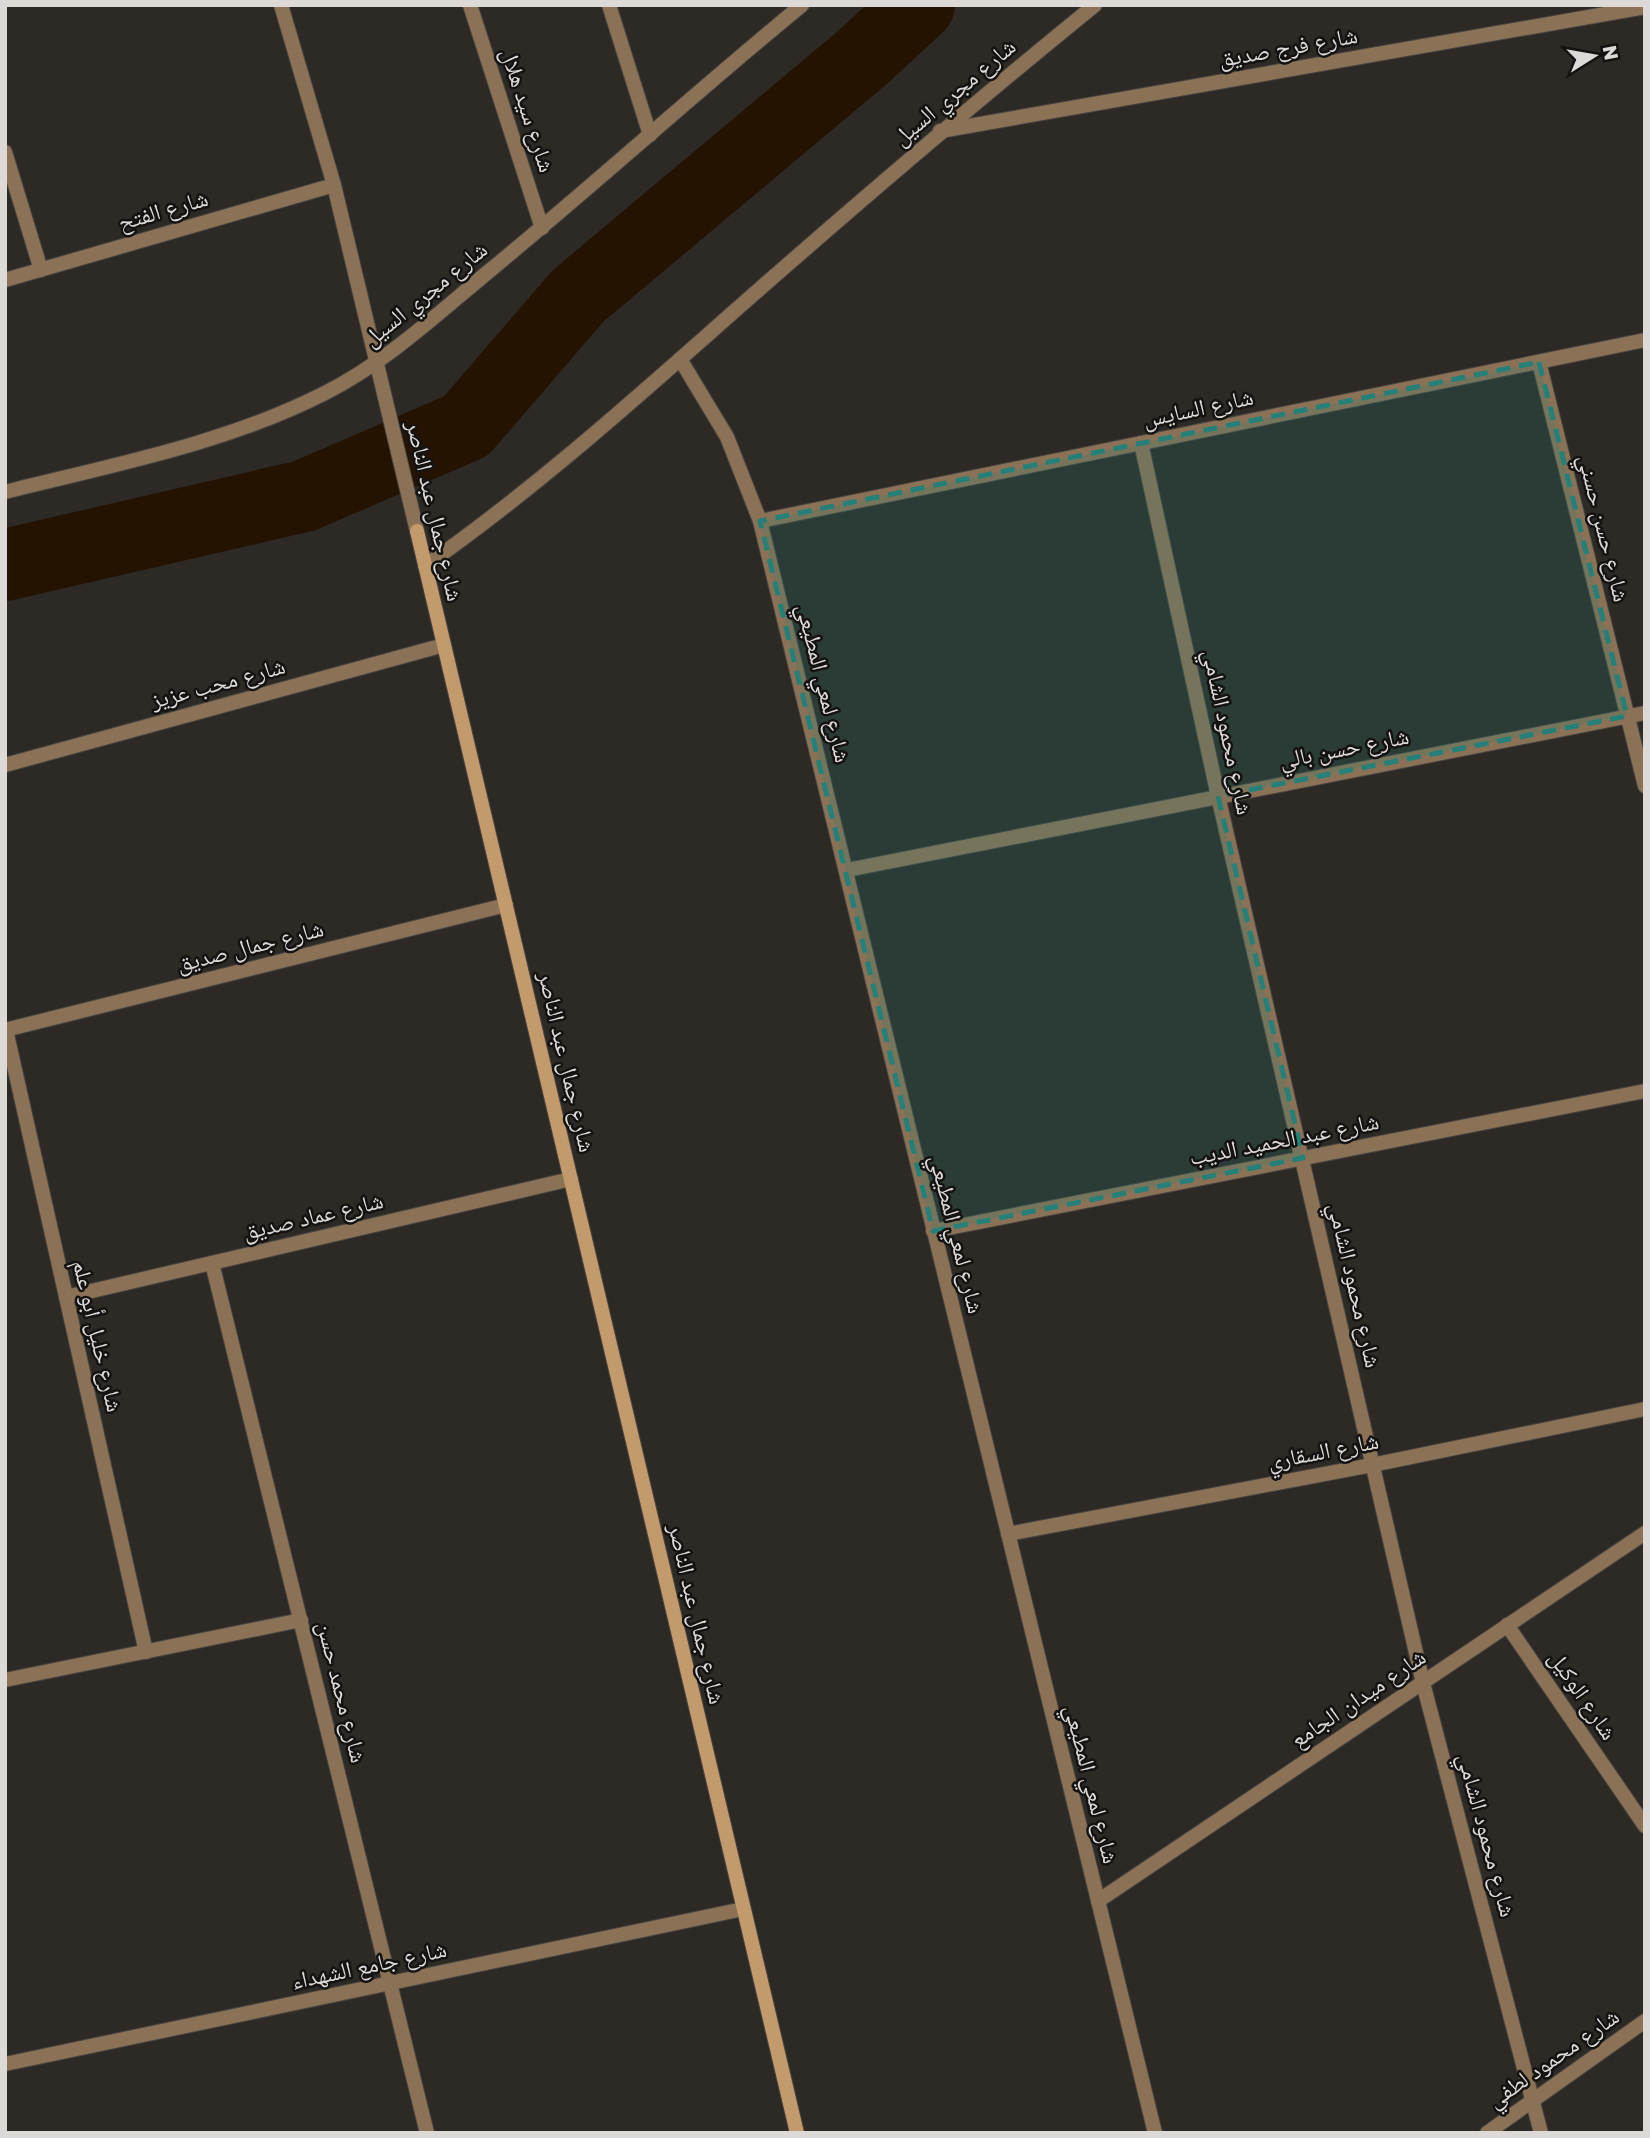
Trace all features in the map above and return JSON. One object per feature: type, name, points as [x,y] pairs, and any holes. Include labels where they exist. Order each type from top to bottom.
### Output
[{"type":"street","name":"شارع جمال عبد الناصر","points":[[281,5],[334,185],[378,363],[797,2133]]},
{"type":"street","name":"شارع سيد هلال","points":[[470,5],[542,228]]},
{"type":"street","points":[[609,5],[650,135]]},
{"type":"street","name":"شارع مجري السيل","points":[[5,492],[168,451],[269,419],[323,394],[378,363],[542,228],[787,11],[802,5]]},
{"type":"street","name":"شارع مجري السيل","points":[[425,566],[492,519],[939,132],[1095,5]]},
{"type":"street","name":"شارع فرج صديق","points":[[939,132],[1645,7]]},
{"type":"street","points":[[5,152],[41,270]]},
{"type":"street","name":"شارع الفتح","points":[[5,280],[334,185]]},
{"type":"street","name":"شارع السايس","points":[[760,521],[1645,340]]},
{"type":"street","name":"شارع لمعي المطيعي","points":[[680,359],[727,437],[760,521],[1155,2133]]},
{"type":"street","name":"شارع حسن حسني","points":[[1539,362],[1645,786]]},
{"type":"street","name":"شارع محمود الشامي","points":[[1141,443],[1218,796],[1423,1683],[1541,2133]]},
{"type":"street","name":"شارع محب عزيز","points":[[5,765],[444,645]]},
{"type":"street","name":"شارع حسن بالي","points":[[847,870],[1645,713]]},
{"type":"street","name":"شارع جمال صديق","points":[[6,1030],[506,905]]},
{"type":"street","name":"شارع خليل أبو علم","points":[[6,1030],[146,1652]]},
{"type":"street","name":"شارع عبد الحميد الديب","points":[[933,1231],[1645,1091]]},
{"type":"street","name":"شارع عماد صديق","points":[[66,1297],[571,1179]]},
{"type":"street","name":"شارع محمد حسن","points":[[212,1263],[427,2133]]},
{"type":"street","name":"شارع السقاري","points":[[1008,1534],[1372,1465],[1645,1409]]},
{"type":"street","name":"شارع ميدان الجامع","points":[[1098,1901],[1645,1533]]},
{"type":"street","points":[[5,1680],[300,1620]]},
{"type":"street","name":"شارع الوكيل","points":[[1507,1625],[1645,1826]]},
{"type":"street","name":"شارع جامع الشهداء","points":[[5,2064],[743,1909]]},
{"type":"street","name":"شارع محمود لطفي","points":[[1487,2133],[1645,2021]]},
{"type":"highlighted area","points":[[1539,362],[1627,716],[1218,796],[1303,1158],[933,1231],[760,521]]},
{"type":"waterway","points":[[5,565],[304,496],[466,426],[578,296],[863,57],[919,5]]}]
